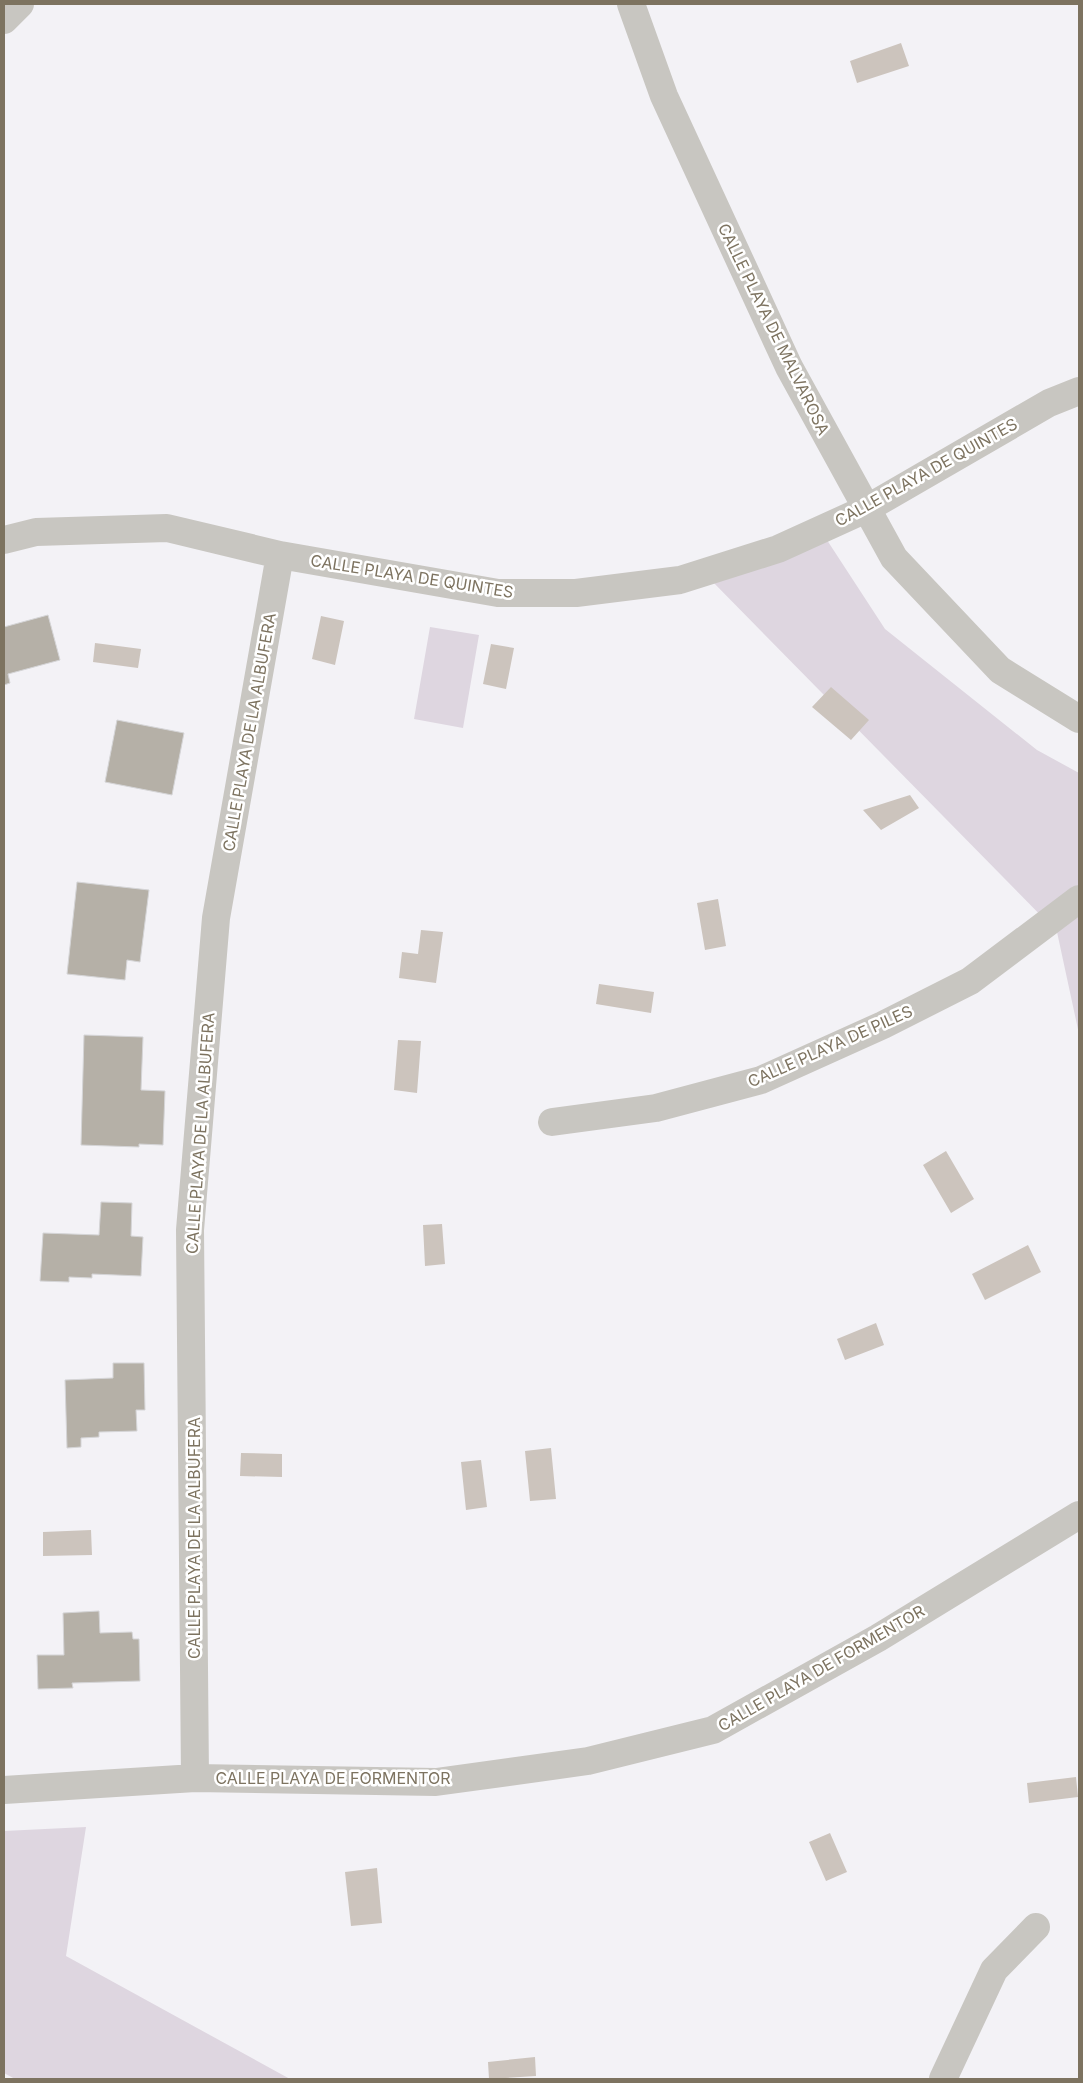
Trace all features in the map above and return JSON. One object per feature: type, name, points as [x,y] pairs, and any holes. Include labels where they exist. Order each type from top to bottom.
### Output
[{"type":"street","points":[[4,20],[20,4]]},
{"type":"street","name":"CALLE PLAYA DE MALVAROSA","points":[[630,4],[664,96],[789,367],[894,558],[1000,670],[1079,719]]},
{"type":"street","name":"CALLE PLAYA DE QUINTES","points":[[4,540],[36,532],[167,528],[280,555],[498,593],[576,593],[680,580],[778,549],[866,508],[1049,403],[1079,391]]},
{"type":"street","name":"CALLE PLAYA DE LA ALBUFERA","points":[[195,1778],[190,1230],[216,918],[280,555]]},
{"type":"street","name":"CALLE PLAYA DE PILES","points":[[552,1122],[656,1108],[761,1080],[884,1025],[970,981],[1079,899]]},
{"type":"street","name":"CALLE PLAYA DE FORMENTOR","points":[[4,1790],[195,1778],[436,1782],[588,1760],[713,1730],[878,1638],[1079,1515]]},
{"type":"street","points":[[943,2079],[994,1970],[1036,1927]]},
{"type":"shaded area","points":[[901,43],[909,66],[857,83],[850,61]]},
{"type":"shaded area","points":[[825,537],[885,629],[1037,750],[1079,773],[1079,1034],[1057,932],[710,579]]},
{"type":"shaded area","points":[[321,616],[344,621],[335,665],[312,659]]},
{"type":"shaded area","points":[[430,627],[479,635],[463,728],[414,719]]},
{"type":"shaded area","points":[[95,643],[141,649],[138,668],[93,662]]},
{"type":"shaded area","points":[[491,644],[514,648],[506,689],[483,684]]},
{"type":"shaded area","points":[[831,687],[869,720],[851,740],[812,707]]},
{"type":"shaded area","points":[[910,795],[919,808],[881,830],[863,810]]},
{"type":"shaded area","points":[[718,899],[726,946],[705,950],[697,903]]},
{"type":"shaded area","points":[[421,930],[443,932],[436,983],[399,978],[402,952],[418,954]]},
{"type":"shaded area","points":[[599,984],[654,992],[651,1013],[596,1004]]},
{"type":"shaded area","points":[[398,1040],[421,1041],[417,1093],[394,1090]]},
{"type":"shaded area","points":[[946,1151],[974,1199],[951,1213],[923,1165]]},
{"type":"shaded area","points":[[442,1224],[445,1264],[425,1266],[423,1225]]},
{"type":"shaded area","points":[[1028,1245],[1041,1272],[985,1300],[972,1274]]},
{"type":"shaded area","points":[[876,1323],[884,1345],[845,1360],[837,1339]]},
{"type":"shaded area","points":[[551,1448],[556,1499],[530,1501],[525,1451]]},
{"type":"shaded area","points":[[241,1453],[282,1454],[282,1477],[240,1476]]},
{"type":"shaded area","points":[[481,1460],[487,1507],[466,1510],[461,1462]]},
{"type":"shaded area","points":[[91,1530],[92,1555],[43,1556],[43,1532]]},
{"type":"shaded area","points":[[1076,1777],[1078,1797],[1029,1803],[1027,1783]]},
{"type":"shaded area","points":[[86,1827],[66,1956],[290,2079],[15,2079],[4,2073],[4,1831]]},
{"type":"shaded area","points":[[830,1833],[847,1872],[826,1881],[809,1842]]},
{"type":"shaded area","points":[[377,1868],[382,1923],[351,1926],[345,1872]]},
{"type":"shaded area","points":[[535,2057],[536,2076],[489,2079],[488,2062]]},
{"type":"building","points":[[48,615],[60,660],[8,674],[10,683],[4,685],[4,627]]},
{"type":"building","points":[[117,720],[184,733],[172,795],[105,782]]},
{"type":"building","points":[[77,882],[149,890],[140,962],[127,960],[125,980],[67,974]]},
{"type":"building","points":[[84,1035],[143,1037],[141,1090],[165,1091],[163,1145],[139,1144],[139,1147],[81,1145]]},
{"type":"building","points":[[101,1202],[132,1203],[131,1236],[143,1237],[141,1276],[92,1274],[92,1278],[69,1277],[69,1282],[40,1281],[43,1233],[99,1235]]},
{"type":"building","points":[[113,1363],[144,1363],[145,1410],[136,1410],[137,1431],[99,1432],[99,1437],[81,1438],[81,1447],[67,1448],[65,1380],[113,1378]]},
{"type":"building","points":[[99,1611],[100,1633],[132,1632],[133,1639],[139,1639],[140,1681],[72,1683],[73,1688],[38,1689],[37,1655],[64,1655],[63,1613]]}]
